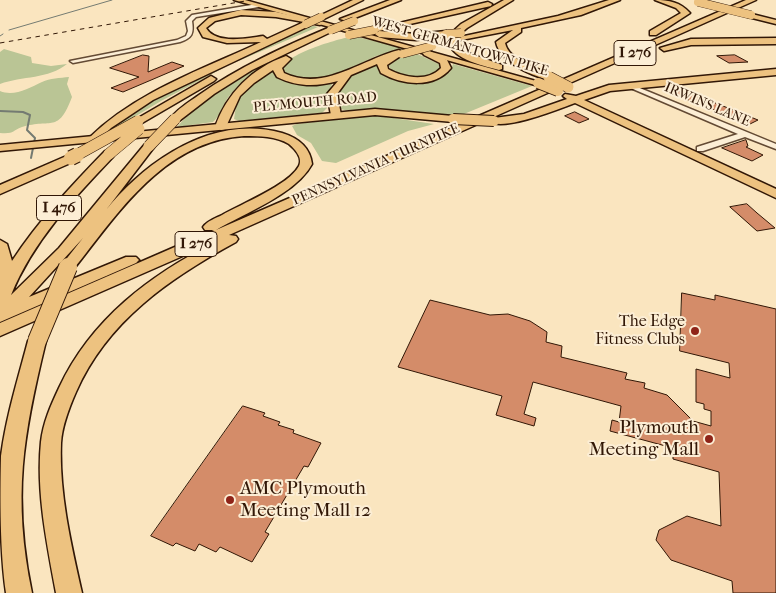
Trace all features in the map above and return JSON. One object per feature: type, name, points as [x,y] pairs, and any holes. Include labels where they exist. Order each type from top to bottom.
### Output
[{"type":"highway","points":[[93,140],[107,126],[149,98],[306,24],[323,25],[359,0]]},
{"type":"highway","name":"I 476","points":[[0,302],[6,272],[60,207],[109,154],[143,121],[193,89],[238,65],[323,25],[397,0]]},
{"type":"highway","name":"I 476","points":[[18,593],[10,525],[10,471],[22,398],[37,341],[68,267],[95,215],[149,146],[174,119],[213,88],[323,25],[356,25],[406,0]]},
{"type":"highway","points":[[221,127],[226,108],[240,88],[288,57],[315,45],[349,35],[470,10],[498,0]]},
{"type":"highway","points":[[499,67],[463,53],[453,44],[451,37],[464,26],[509,0]]},
{"type":"highway","points":[[288,57],[278,66],[277,71],[282,76],[292,80],[323,82],[349,73],[367,63],[400,53],[429,48],[446,39],[598,0]]},
{"type":"highway","points":[[459,36],[527,26],[591,10],[615,0]]},
{"type":"highway","points":[[635,44],[634,42],[685,15],[685,11],[679,6],[659,0]]},
{"type":"highway","points":[[688,0],[776,21]]},
{"type":"highway","name":"PENNSYLVANIA TURNPIKE","points":[[0,315],[635,44],[739,3],[752,0]]},
{"type":"highway","points":[[715,26],[715,20],[739,3]]},
{"type":"highway","name":"PENNSYLVANIA TURNPIKE","points":[[0,330],[739,3]]},
{"type":"highway","points":[[294,30],[263,38],[240,41],[213,38],[202,30],[206,23],[216,18],[244,13],[281,15],[323,25]]},
{"type":"highway","points":[[356,25],[408,37],[446,39]]},
{"type":"highway","points":[[527,26],[505,37],[500,42],[501,49],[513,60],[545,80],[568,87]]},
{"type":"highway","points":[[725,32],[750,38],[776,40]]},
{"type":"highway","points":[[530,97],[677,44],[776,40]]},
{"type":"highway","points":[[400,53],[384,61],[382,68],[394,76],[417,79],[438,75],[446,68],[444,62],[429,48]]},
{"type":"highway","points":[[336,115],[332,94],[349,73]]},
{"type":"highway","points":[[0,190],[71,158],[143,121]]},
{"type":"highway","points":[[68,267],[136,184],[157,165],[177,152],[213,139],[248,133],[282,137],[300,147],[306,164],[294,179],[210,227]]},
{"type":"highway","points":[[69,593],[56,530],[51,484],[51,441],[71,378],[84,357],[121,312],[160,279],[224,243],[360,177],[391,158]]},
{"type":"highway","points":[[0,315],[44,273],[95,215]]},
{"type":"highway","points":[[0,244],[4,254],[6,272]]},
{"type":"main road","name":"WEST GERMANTOWN PIKE","points":[[237,0],[323,25],[429,48],[545,80]]},
{"type":"main road","name":"WEST GERMANTOWN PIKE","points":[[244,0],[356,25],[545,80],[558,91],[573,99],[776,194]]},
{"type":"main road","name":"PLYMOUTH ROAD","points":[[0,148],[336,115],[385,112],[494,121],[526,117],[584,95],[628,85],[776,70]]},
{"type":"main road","name":"WEST GERMANTOWN PIKE","points":[[568,87],[776,183]]},
{"type":"street","points":[[73,61],[178,41],[188,37],[191,31],[189,20],[194,16],[257,6]]},
{"type":"street","name":"IRWINS LANE","points":[[628,85],[776,147]]},
{"type":"street","points":[[700,149],[745,134]]},
{"type":"green space","points":[[310,25],[318,27],[229,65],[161,101],[111,131],[110,129],[163,94]]},
{"type":"green space","points":[[353,36],[408,49],[376,56],[332,78],[304,80],[284,73],[282,70],[285,64],[301,53]]},
{"type":"green space","points":[[4,49],[31,57],[32,63],[51,66],[67,64],[44,75],[0,84],[0,52]]},
{"type":"green space","points":[[296,50],[269,64],[244,81],[230,95],[213,122],[177,127],[189,114],[232,82]]},
{"type":"green space","points":[[413,52],[439,64],[440,71],[427,76],[412,77],[398,74],[388,65],[396,57]]},
{"type":"green space","points":[[377,63],[379,71],[386,76],[404,81],[424,82],[442,77],[450,72],[453,64],[532,86],[459,116],[382,109],[348,111],[341,109],[338,100],[342,86],[355,74]]},
{"type":"green space","points":[[271,71],[279,77],[333,82],[327,97],[327,108],[322,113],[239,121],[234,119],[237,99],[245,89]]},
{"type":"green space","points":[[69,77],[67,84],[72,97],[67,109],[58,120],[53,123],[22,127],[11,133],[0,133],[0,91],[5,93],[16,92],[55,78]]},
{"type":"green space","points":[[373,115],[434,124],[408,131],[336,163],[322,161],[311,143],[297,135],[292,126],[297,124]]},
{"type":"building","points":[[143,55],[149,56],[148,72],[172,62],[184,66],[123,92],[111,88],[139,77],[110,68]]},
{"type":"building","points":[[735,55],[748,62],[729,63],[717,56]]},
{"type":"building","points":[[682,90],[758,120],[750,124],[673,94]]},
{"type":"building","points":[[575,112],[589,119],[579,123],[565,116]]},
{"type":"building","points":[[746,140],[748,146],[746,147],[763,155],[752,161],[722,148]]},
{"type":"building","points":[[747,204],[775,228],[757,231],[730,207]]},
{"type":"building","name":"Plymouth Meeting Mall","points":[[682,293],[715,300],[715,295],[776,309],[776,593],[733,593],[732,581],[671,560],[656,540],[659,530],[687,516],[721,526],[719,472],[673,459],[673,448],[610,431],[612,420],[619,422],[621,406],[533,382],[524,414],[536,418],[534,426],[496,415],[502,396],[398,367],[430,300],[490,315],[508,314],[530,321],[547,332],[546,342],[562,346],[561,357],[627,373],[625,379],[645,383],[644,388],[667,395],[693,421],[711,426],[711,411],[704,409],[704,404],[696,402],[696,369],[730,378],[729,363],[680,351]]},
{"type":"building","name":"AMC Plymouth Meeting Mall 12","points":[[243,406],[265,413],[263,416],[280,422],[278,425],[294,430],[293,433],[321,443],[308,467],[304,466],[265,532],[269,534],[252,562],[220,547],[216,552],[199,544],[195,551],[176,543],[173,546],[151,536]]},
{"type":"waterway","points":[[9,30],[112,0]]},
{"type":"waterway","points":[[0,111],[23,112],[30,115],[27,130],[35,138],[31,158]]},
{"type":"railway","points":[[0,43],[251,0]]},
{"type":"place","name":"The Edge Fitness Clubs","points":[[695,331]]},
{"type":"place","name":"Plymouth Meeting Mall","points":[[709,439]]},
{"type":"place","name":"AMC Plymouth Meeting Mall 12","points":[[230,500]]}]
